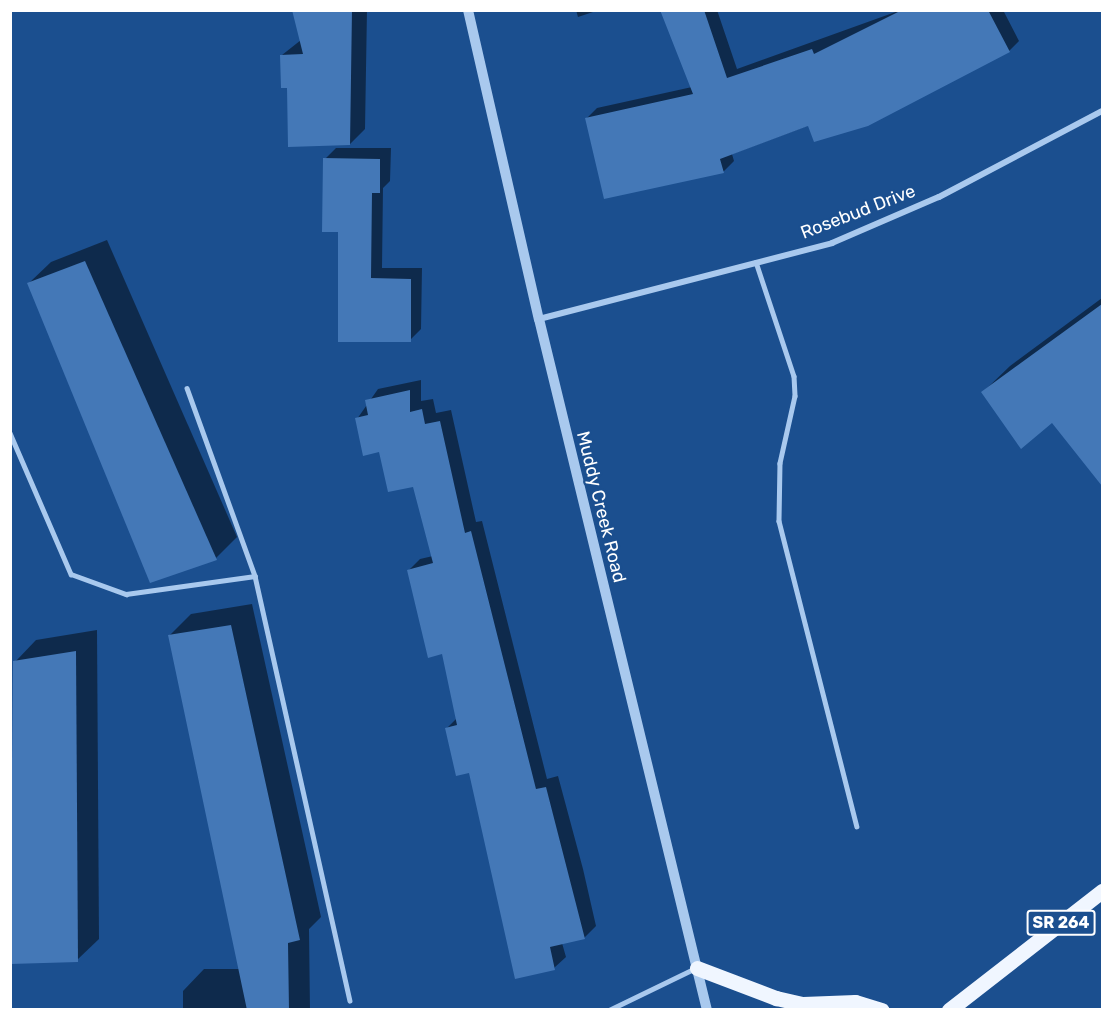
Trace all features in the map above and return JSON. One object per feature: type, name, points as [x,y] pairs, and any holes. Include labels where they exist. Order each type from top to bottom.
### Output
[{"type":"main road","name":"SR 264","points":[[949,1010],[1102,893]]},
{"type":"main road","points":[[697,968],[776,998],[803,1004],[855,1002],[882,1010]]},
{"type":"street","name":"Muddy Creek Road","points":[[468,10],[539,320],[707,1010]]},
{"type":"street","name":"Rosebud Drive","points":[[539,320],[832,243],[939,197],[1102,111]]},
{"type":"lane","points":[[756,262],[794,376],[795,396],[780,463],[779,521],[857,826]]},
{"type":"lane","points":[[188,388],[255,576],[350,1001]]},
{"type":"lane","points":[[10,433],[72,574],[126,594],[255,576]]},
{"type":"lane","points":[[609,1010],[697,968]]},
{"type":"building","points":[[292,10],[352,10],[350,145],[288,147],[287,88],[281,88],[280,55],[303,54]]},
{"type":"building","points":[[660,10],[704,10],[727,78],[812,49],[814,54],[902,10],[988,10],[1010,52],[868,126],[814,142],[808,126],[720,159],[724,173],[604,199],[585,118],[693,94]]},
{"type":"building","points":[[323,158],[380,159],[380,193],[372,193],[371,278],[411,279],[411,342],[338,342],[338,232],[322,232]]},
{"type":"building","points":[[85,261],[217,560],[150,583],[27,283]]},
{"type":"building","points":[[1102,304],[1102,486],[1052,423],[1021,449],[981,392]]},
{"type":"building","points":[[410,390],[410,412],[422,409],[425,424],[440,421],[465,533],[471,531],[536,789],[546,787],[585,939],[550,947],[555,970],[515,979],[469,773],[456,776],[445,728],[457,725],[442,654],[428,658],[407,570],[433,563],[413,487],[388,492],[379,452],[363,456],[355,418],[368,415],[365,400]]},
{"type":"building","points":[[231,625],[300,940],[288,943],[289,1010],[247,1010],[168,635]]},
{"type":"building","points":[[76,651],[78,962],[10,964],[13,661]]}]
